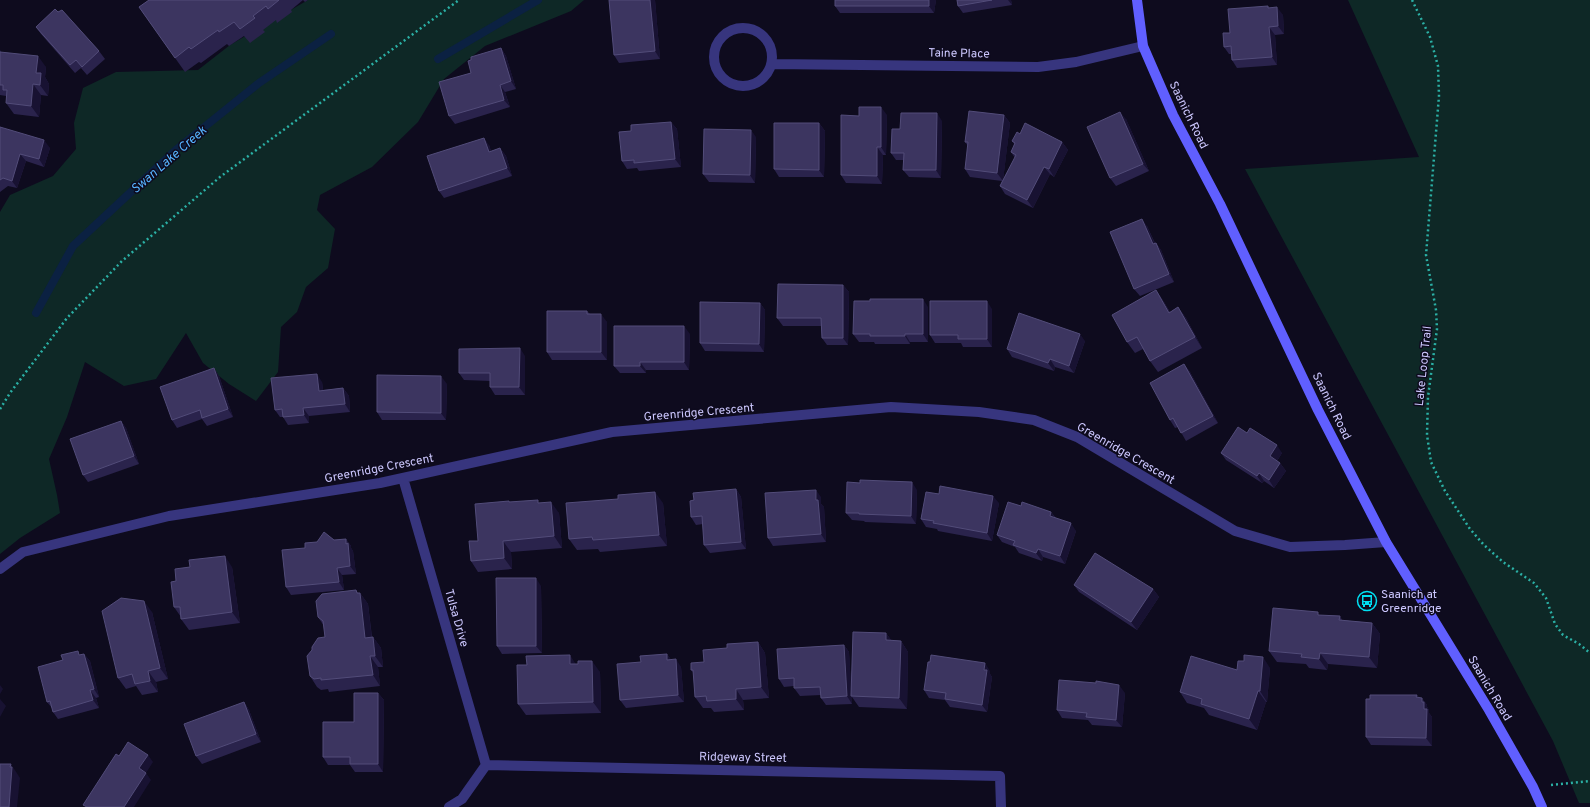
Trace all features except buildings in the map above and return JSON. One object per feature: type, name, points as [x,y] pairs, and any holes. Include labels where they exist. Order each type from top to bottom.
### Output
[{"type":"main road","name":"Saanich Road","points":[[1137,0],[1143,46],[1173,115],[1220,204],[1318,410],[1386,542],[1489,710],[1533,787],[1542,807]]},
{"type":"street","points":[[739,27],[753,29],[765,37],[772,50],[772,64],[766,77],[754,85],[740,87],[726,82],[716,72],[713,58],[716,44],[725,33],[739,27]]},
{"type":"street","name":"Taine Place","points":[[772,64],[1038,67],[1076,62],[1143,46]]},
{"type":"street","name":"Greenridge Crescent","points":[[0,569],[23,552],[169,516],[380,483],[612,432],[891,407],[979,412],[1034,420],[1077,437],[1235,531],[1290,547],[1386,542]]},
{"type":"street","name":"Tulsa Drive","points":[[403,478],[486,765]]},
{"type":"street","points":[[449,807],[462,799],[486,765]]},
{"type":"street","name":"Ridgeway Street","points":[[486,765],[1000,776],[1002,807]]},
{"type":"path","points":[[0,409],[10,393],[67,318],[128,256],[220,177],[459,0]]},
{"type":"path","name":"Lake Loop Trail","points":[[1412,0],[1430,38],[1438,66],[1439,96],[1426,255],[1436,310],[1437,329],[1428,397],[1427,435],[1431,462],[1445,491],[1470,529],[1484,545],[1503,562],[1534,583],[1546,598],[1555,624],[1563,635],[1579,644],[1590,653]]},
{"type":"path","points":[[1533,787],[1590,781]]},
{"type":"green space","points":[[308,0],[584,0],[571,11],[485,46],[444,79],[418,122],[372,167],[320,195],[317,210],[335,229],[328,268],[306,287],[297,312],[281,327],[278,372],[256,401],[229,384],[203,363],[186,333],[156,379],[124,386],[85,362],[67,417],[49,459],[60,513],[20,538],[0,554],[0,212],[10,195],[53,176],[76,149],[74,123],[83,88],[116,72],[198,70],[230,45]]},
{"type":"green space","points":[[1348,0],[1590,0],[1590,803],[1579,803],[1553,741],[1245,169],[1419,157]]},
{"type":"waterway","name":"Swan Lake Creek","points":[[438,59],[538,0]]},
{"type":"waterway","name":"Swan Lake Creek","points":[[36,313],[73,246],[177,149],[259,83],[331,34]]},
{"type":"place","name":"Saanich at Greenridge","points":[[1367,601]]}]
